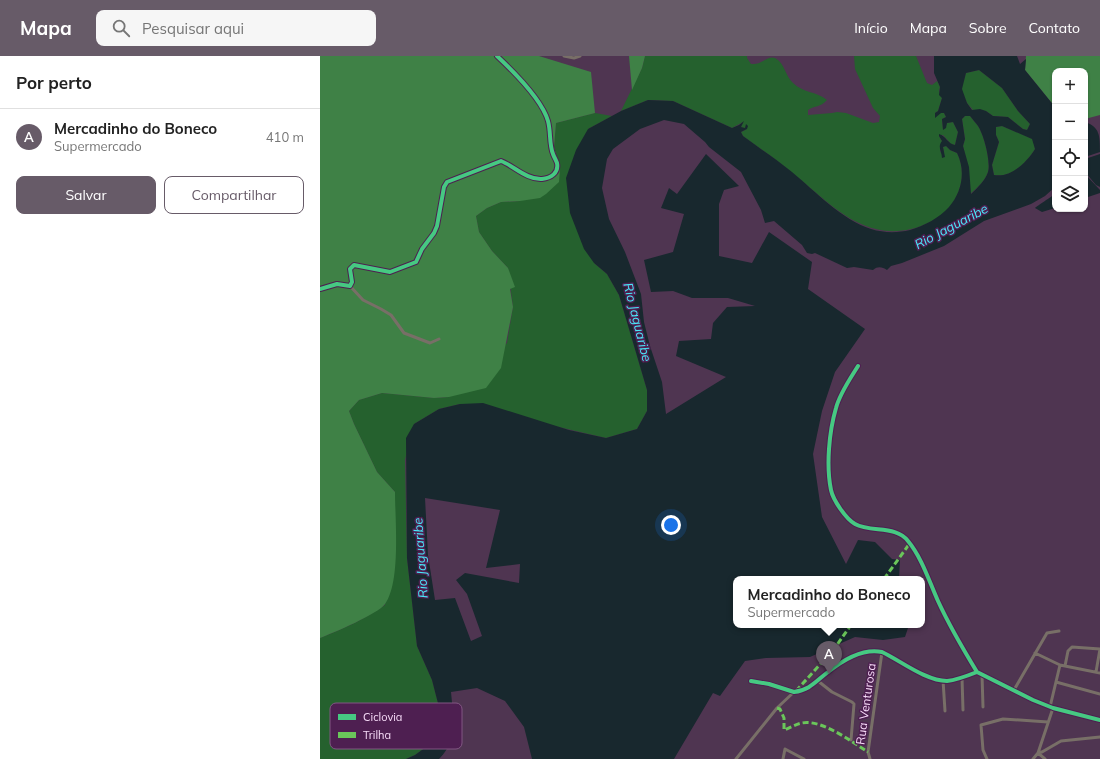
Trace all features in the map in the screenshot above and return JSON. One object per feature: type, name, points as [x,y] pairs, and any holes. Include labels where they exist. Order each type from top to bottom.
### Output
[{"type":"street","points":[[350,286],[352,282],[350,269],[354,265],[390,272],[416,262],[422,249],[434,233],[437,226],[444,187],[447,182],[501,160],[534,178],[548,178],[552,177],[555,173],[557,163],[550,142],[550,128],[546,116],[521,80],[497,56]]},
{"type":"street","points":[[564,56],[574,58],[580,56]]},
{"type":"street","points":[[320,289],[337,284],[350,286],[363,300],[381,308],[391,316],[404,333],[417,339],[430,342],[439,339]]},
{"type":"street","points":[[858,366],[850,378],[836,407],[831,431],[829,465],[832,492],[836,501],[845,514],[855,524],[897,533],[910,543],[920,561],[947,620],[977,672],[1033,700],[1052,707],[1100,720]]},
{"type":"street","points":[[1014,690],[1047,633],[1060,631]]},
{"type":"street","points":[[1065,666],[1068,651],[1072,647],[1100,649],[1096,672]]},
{"type":"street","points":[[736,759],[777,708],[794,692],[809,688],[837,665],[859,653],[867,651],[882,652],[927,676],[943,680],[962,678],[977,672]]},
{"type":"street","name":"Rua Venturosa","points":[[870,759],[868,752],[882,652]]},
{"type":"street","points":[[1035,653],[1060,665],[1100,673]]},
{"type":"street","points":[[1033,759],[1038,753],[1048,722],[1060,665]]},
{"type":"street","points":[[982,675],[983,707]]},
{"type":"street","points":[[962,678],[963,710]]},
{"type":"street","points":[[943,680],[945,711]]},
{"type":"street","points":[[751,681],[769,684],[794,692]]},
{"type":"street","points":[[818,681],[832,692],[854,704],[851,740]]},
{"type":"street","points":[[1056,682],[1100,694]]},
{"type":"street","points":[[987,759],[982,750],[981,725],[1004,719],[1048,722]]},
{"type":"street","points":[[1038,753],[1061,741],[1100,737]]},
{"type":"street","points":[[783,759],[785,749],[804,759]]},
{"type":"street","points":[[1038,753],[1045,759]]},
{"type":"green space","points":[[320,56],[539,56],[591,72],[595,113],[556,123],[554,147],[560,169],[559,182],[546,194],[540,198],[501,202],[487,208],[476,216],[479,232],[492,251],[508,268],[515,287],[510,289],[513,307],[501,368],[486,388],[449,397],[434,398],[382,393],[359,400],[349,411],[377,472],[395,492],[395,566],[390,594],[385,604],[381,608],[355,623],[320,638]]},
{"type":"green space","points":[[629,56],[645,56],[642,68],[632,90]]},
{"type":"green space","points":[[645,56],[747,56],[751,64],[759,63],[769,58],[775,58],[781,63],[790,80],[797,86],[827,100],[822,104],[808,110],[808,115],[837,112],[846,113],[873,123],[879,122],[880,116],[873,108],[855,69],[854,56],[916,56],[927,83],[932,85],[937,81],[940,87],[939,91],[942,98],[938,111],[935,113],[944,113],[946,117],[942,119],[943,129],[947,123],[953,122],[958,132],[955,145],[951,144],[943,135],[939,136],[942,141],[940,151],[942,154],[944,152],[943,147],[946,146],[950,150],[957,153],[960,160],[962,174],[960,188],[950,207],[942,215],[927,224],[916,228],[893,231],[876,229],[860,224],[831,206],[779,163],[743,136],[741,132],[747,129],[746,125],[746,129],[741,127],[743,122],[732,128],[673,101],[648,100],[621,111],[642,68]]},
{"type":"green space","points":[[1026,56],[1100,56],[1100,115],[1088,118],[1088,68],[1052,68],[1052,103],[1025,70]]},
{"type":"green space","points":[[979,70],[1002,88],[1018,111],[1030,124],[1027,130],[1023,129],[1008,117],[993,116],[986,111],[973,110],[967,103],[961,89],[966,73]]},
{"type":"green space","points":[[595,113],[612,116],[588,129],[594,263],[607,274],[619,295],[647,390],[647,411],[637,429],[606,438],[460,404],[439,409],[414,424],[405,460],[407,558],[417,646],[432,680],[438,703],[330,703],[330,749],[423,749],[406,759],[320,759],[320,638],[370,615],[385,605],[395,492],[377,472],[349,411],[359,400],[382,393],[434,398],[449,397],[507,343],[513,307],[508,268],[492,251],[479,232],[476,216],[487,208],[501,202],[520,201],[560,169],[554,147],[556,123]]},
{"type":"green space","points":[[965,116],[970,116],[980,130],[983,136],[989,162],[988,172],[985,178],[970,194],[963,146],[965,139],[962,119]]},
{"type":"green space","points":[[1002,126],[1033,139],[1035,149],[1028,159],[1013,172],[994,175],[992,165],[999,142],[996,135],[996,127]]},
{"type":"water","name":"Rio Jaguaribe","points":[[934,56],[1017,56],[1020,64],[1026,59],[1025,70],[1052,103],[1052,190],[1045,196],[1031,204],[984,221],[944,246],[891,266],[887,270],[880,267],[873,270],[854,267],[847,268],[815,253],[807,253],[802,245],[774,221],[765,223],[761,210],[741,172],[709,147],[684,124],[664,120],[640,129],[613,149],[607,159],[602,188],[609,219],[625,252],[641,294],[644,322],[662,382],[666,414],[726,377],[676,356],[679,341],[711,339],[713,323],[727,307],[755,306],[728,298],[692,298],[673,291],[651,292],[644,260],[673,252],[684,214],[661,208],[669,188],[677,194],[706,154],[739,186],[724,190],[719,204],[719,256],[752,263],[769,232],[812,262],[808,289],[865,329],[835,372],[822,411],[813,454],[822,517],[846,564],[858,540],[875,542],[892,559],[900,560],[899,576],[733,576],[733,628],[908,628],[905,637],[883,640],[855,637],[810,657],[766,658],[745,661],[720,696],[713,693],[674,759],[532,759],[524,727],[505,701],[477,688],[451,692],[452,703],[438,703],[432,680],[417,646],[407,558],[406,438],[414,424],[439,409],[460,404],[483,403],[569,430],[606,438],[637,429],[647,411],[647,390],[619,295],[607,274],[594,263],[584,249],[570,213],[566,178],[576,150],[588,129],[621,111],[648,100],[673,101],[732,128],[744,121],[741,127],[745,128],[746,124],[748,126],[747,129],[741,132],[743,136],[786,167],[839,212],[860,225],[871,229],[895,232],[915,228],[936,218],[949,207],[960,188],[962,174],[960,160],[957,153],[950,150],[946,146],[943,147],[945,157],[942,158],[940,147],[942,141],[939,134],[955,145],[958,132],[953,122],[947,123],[946,128],[943,130],[942,119],[946,117],[944,113],[941,113],[935,118],[935,113],[938,111],[942,98],[939,95],[940,87],[934,73]],"holes":[[[979,70],[1002,88],[1018,111],[1030,124],[1027,130],[1023,129],[1008,117],[993,116],[980,109],[972,110],[967,103],[962,89],[966,73]],[[965,116],[970,116],[978,126],[985,142],[989,162],[989,168],[985,178],[971,194],[969,167],[963,146],[965,139],[962,119]],[[1002,126],[1032,139],[1035,149],[1023,164],[1012,172],[994,175],[992,165],[999,142],[996,135],[996,127]],[[425,498],[500,510],[486,568],[520,564],[519,583],[465,573],[456,580],[467,594],[482,636],[471,641],[455,598],[435,600],[428,555]]]},
{"type":"water","points":[[1088,123],[1094,127],[1098,133],[1100,152],[1088,156]]},
{"type":"water","points":[[1100,154],[1100,187],[1096,185],[1088,176],[1088,158]]},
{"type":"water","points":[[1088,177],[1100,190],[1100,193],[1088,197]]},
{"type":"water","points":[[1052,196],[1052,209],[1042,212],[1035,208]]},
{"type":"water","points":[[423,749],[446,749],[439,759],[406,759]]},
{"type":"marked path","points":[[886,576],[910,543]]},
{"type":"marked path","points":[[796,691],[834,649],[849,628]]},
{"type":"marked path","points":[[777,708],[780,709],[784,718],[784,730],[802,723],[818,724],[845,737],[868,752]]},
{"type":"cycle path","points":[[320,289],[337,284],[350,286],[352,282],[350,269],[354,265],[390,272],[416,262],[422,249],[434,233],[437,226],[444,187],[447,182],[501,161],[536,179],[548,177],[556,172],[557,163],[553,155],[550,142],[549,125],[545,113],[526,86],[497,56]]},
{"type":"cycle path","points":[[858,366],[840,397],[834,417],[830,438],[829,460],[829,481],[832,494],[837,504],[851,522],[861,527],[897,533],[908,541],[921,562],[951,628],[977,672]]},
{"type":"cycle path","points":[[751,681],[769,684],[794,692],[800,691],[809,687],[847,659],[861,653],[875,651],[882,652],[922,674],[939,680],[947,681],[958,679],[977,672],[1033,700],[1053,708],[1100,720]]},
{"type":"place","name":"Mercadinho do Boneco","points":[[829,674]]}]
